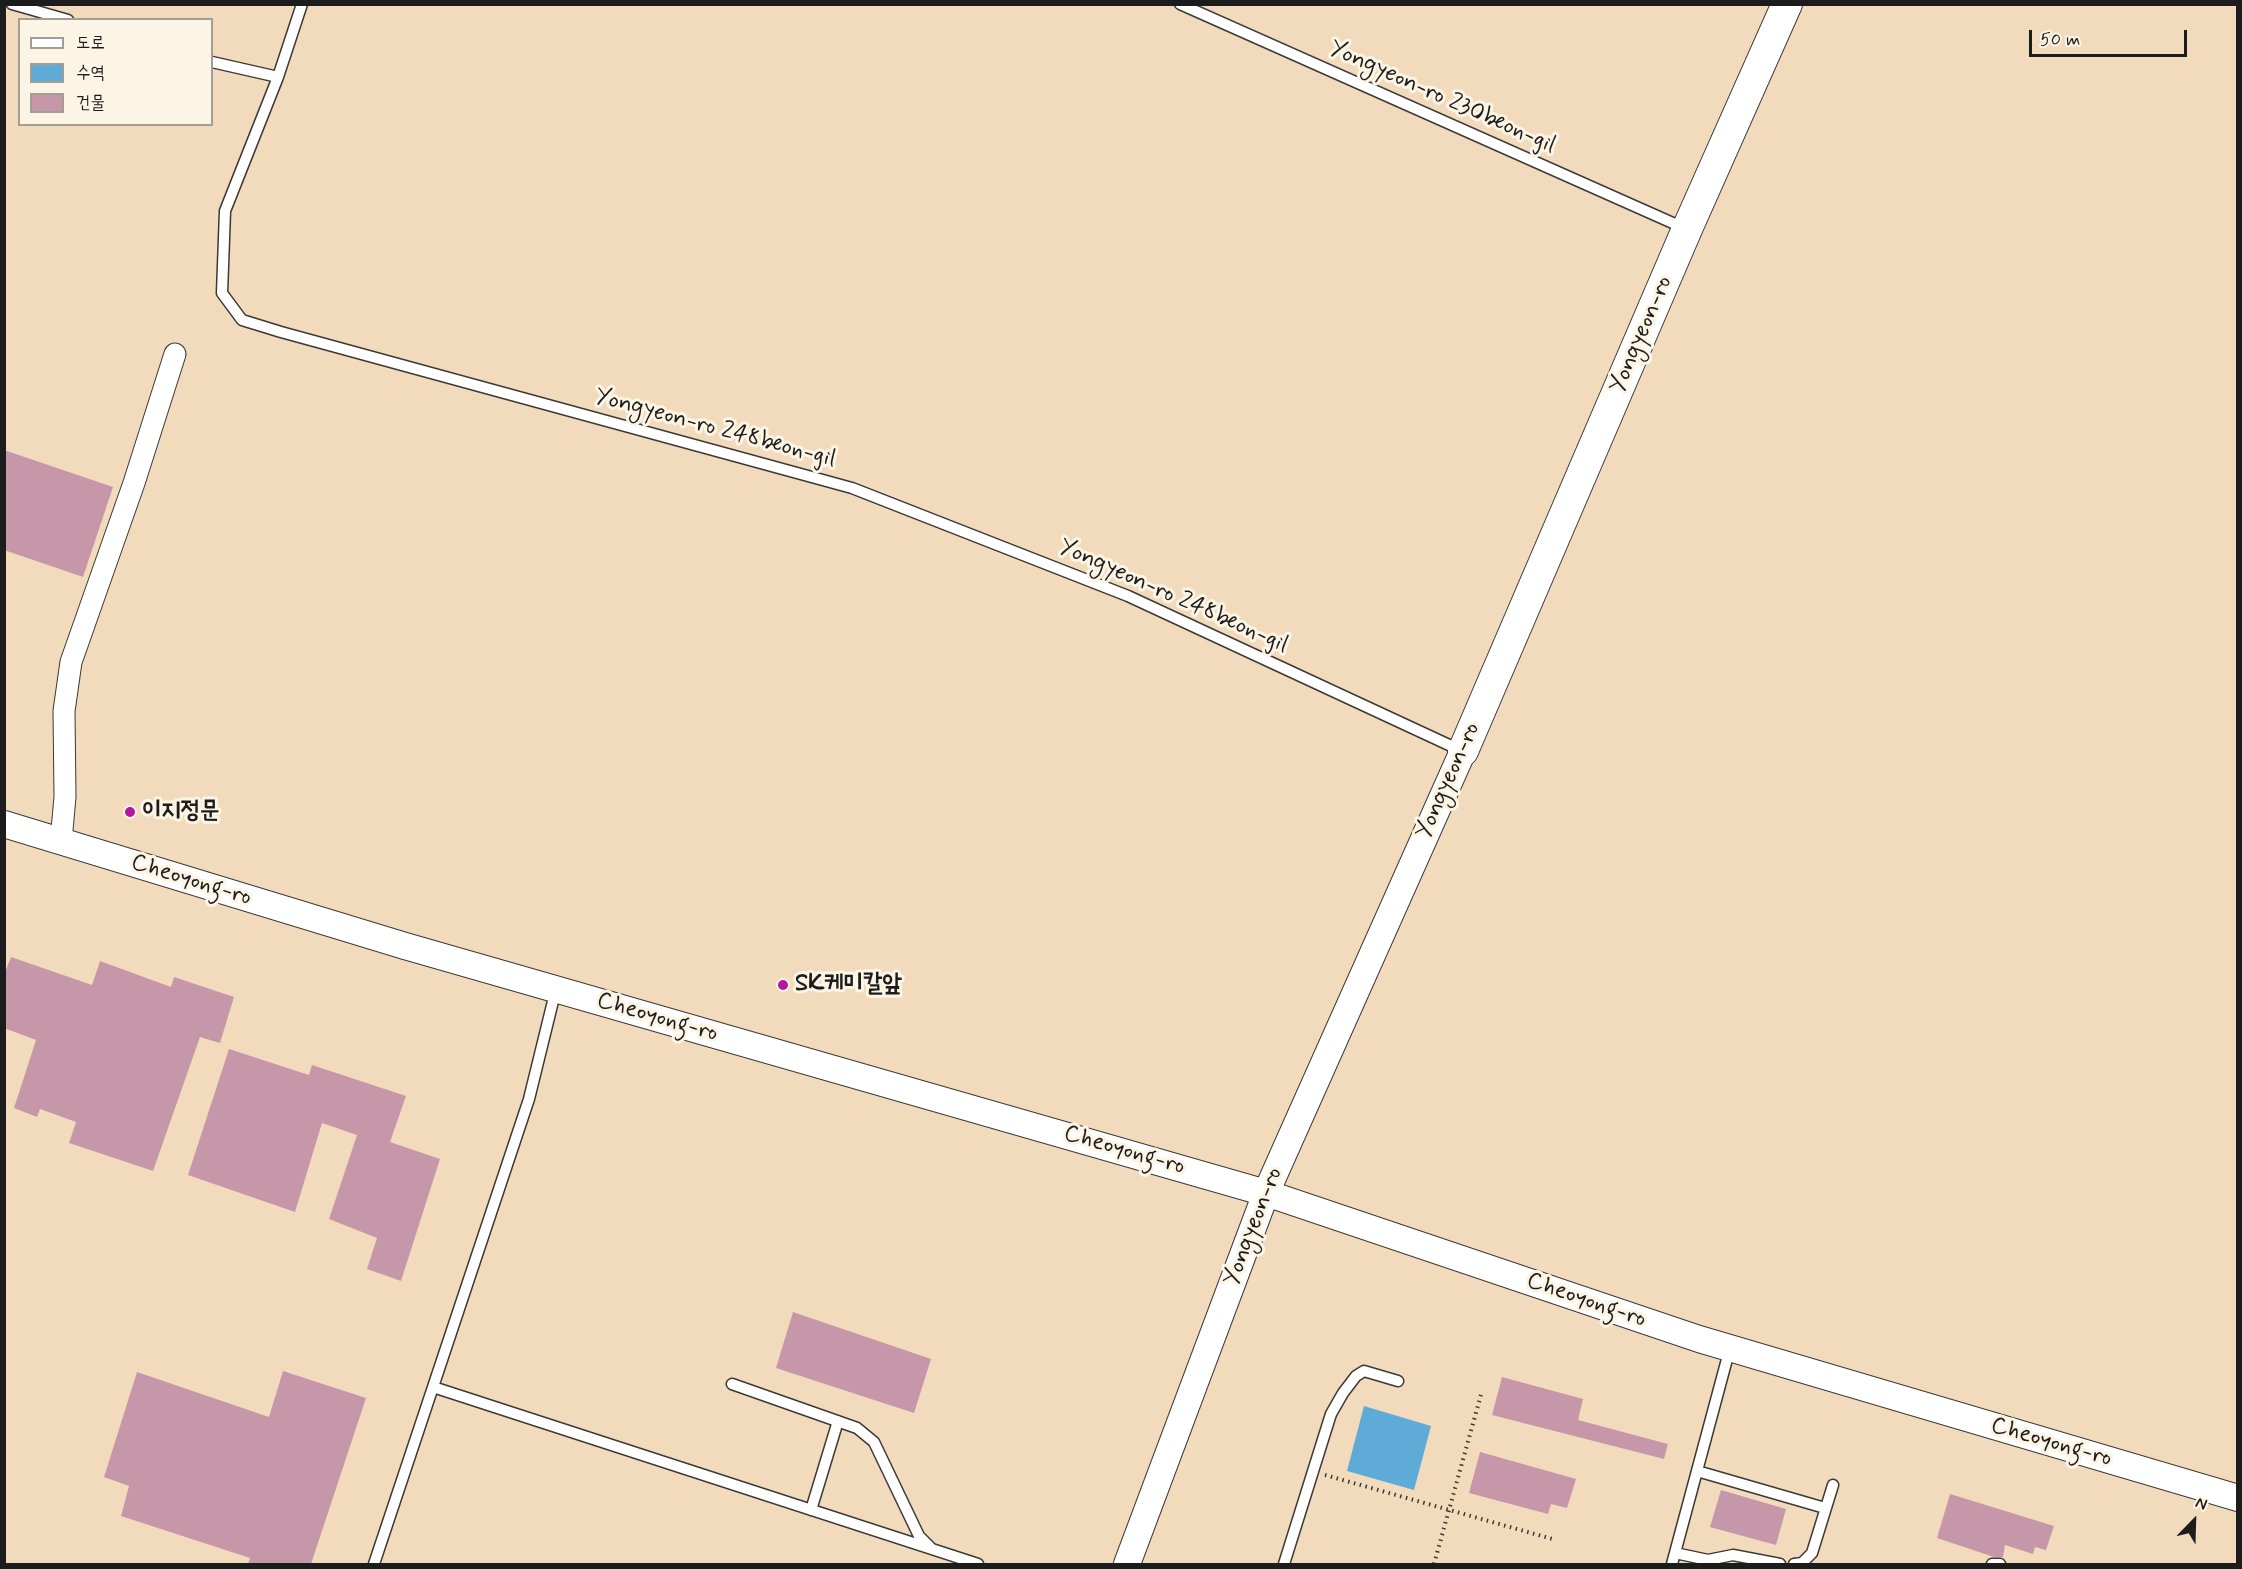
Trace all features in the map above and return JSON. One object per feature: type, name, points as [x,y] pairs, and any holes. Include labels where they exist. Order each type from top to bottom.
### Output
[{"type":"main road","name":"Yongyeon-ro","points":[[1463,751],[1687,229],[1787,4]]},
{"type":"street","points":[[62,842],[65,797],[64,711],[71,662],[134,483],[175,354]]},
{"type":"street","name":"Yongyeon-ro","points":[[1127,1564],[1266,1193],[1463,751]]},
{"type":"street","name":"Cheoyong-ro","points":[[4,824],[405,946],[1266,1193],[1730,1348],[2238,1498]]},
{"type":"lane","points":[[12,4],[61,18]]},
{"type":"lane","name":"Yongyeon-ro 248beon-gil","points":[[302,4],[278,77],[225,211],[222,292],[242,320],[852,488],[1128,596],[1463,751]]},
{"type":"lane","name":"Yongyeon-ro 230beon-gil","points":[[1180,4],[1687,229]]},
{"type":"lane","points":[[213,62],[278,77]]},
{"type":"lane","points":[[374,1564],[529,1099],[556,989]]},
{"type":"lane","points":[[1672,1564],[1730,1348]]},
{"type":"lane","points":[[1284,1564],[1331,1414],[1356,1376],[1364,1371],[1398,1381]]},
{"type":"lane","points":[[732,1384],[857,1428],[874,1442],[919,1536],[933,1550]]},
{"type":"lane","points":[[433,1387],[978,1564]]},
{"type":"lane","points":[[811,1510],[837,1421]]},
{"type":"lane","points":[[1697,1471],[1825,1508]]},
{"type":"lane","points":[[1794,1564],[1802,1563],[1812,1553],[1833,1485]]},
{"type":"lane","points":[[1675,1553],[1707,1560],[1733,1555],[1780,1564]]},
{"type":"lane","points":[[1992,1564],[2000,1564]]},
{"type":"path","points":[[1434,1564],[1482,1391]]},
{"type":"path","points":[[1313,1472],[1556,1540]]},
{"type":"water","points":[[1364,1406],[1431,1426],[1414,1490],[1347,1471]]},
{"type":"building","points":[[4,450],[113,487],[83,577],[4,550]]},
{"type":"building","points":[[11,957],[92,985],[100,961],[171,987],[174,977],[234,997],[220,1043],[200,1037],[153,1171],[69,1143],[76,1122],[40,1109],[37,1117],[14,1108],[36,1040],[4,1028],[4,975]]},
{"type":"building","points":[[229,1049],[309,1075],[312,1065],[406,1096],[390,1142],[440,1159],[401,1281],[367,1269],[377,1238],[329,1219],[357,1135],[322,1123],[295,1212],[188,1175]]},
{"type":"building","points":[[793,1312],[931,1359],[914,1413],[776,1368]]},
{"type":"building","points":[[283,1371],[366,1398],[311,1564],[248,1564],[250,1558],[121,1516],[129,1486],[104,1477],[137,1372],[269,1417]]},
{"type":"building","points":[[1502,1377],[1583,1399],[1578,1420],[1668,1444],[1664,1459],[1492,1415]]},
{"type":"building","points":[[1480,1452],[1576,1479],[1567,1508],[1551,1504],[1548,1514],[1469,1493]]},
{"type":"building","points":[[1721,1490],[1786,1509],[1776,1545],[1710,1527]]},
{"type":"building","points":[[1950,1494],[2054,1526],[2046,1550],[2035,1547],[2033,1554],[2005,1545],[2003,1557],[1994,1557],[1937,1538]]},
{"type":"place","name":"이지정문","points":[[130,812]]},
{"type":"place","name":"SK케미칼앞","points":[[783,985]]}]
